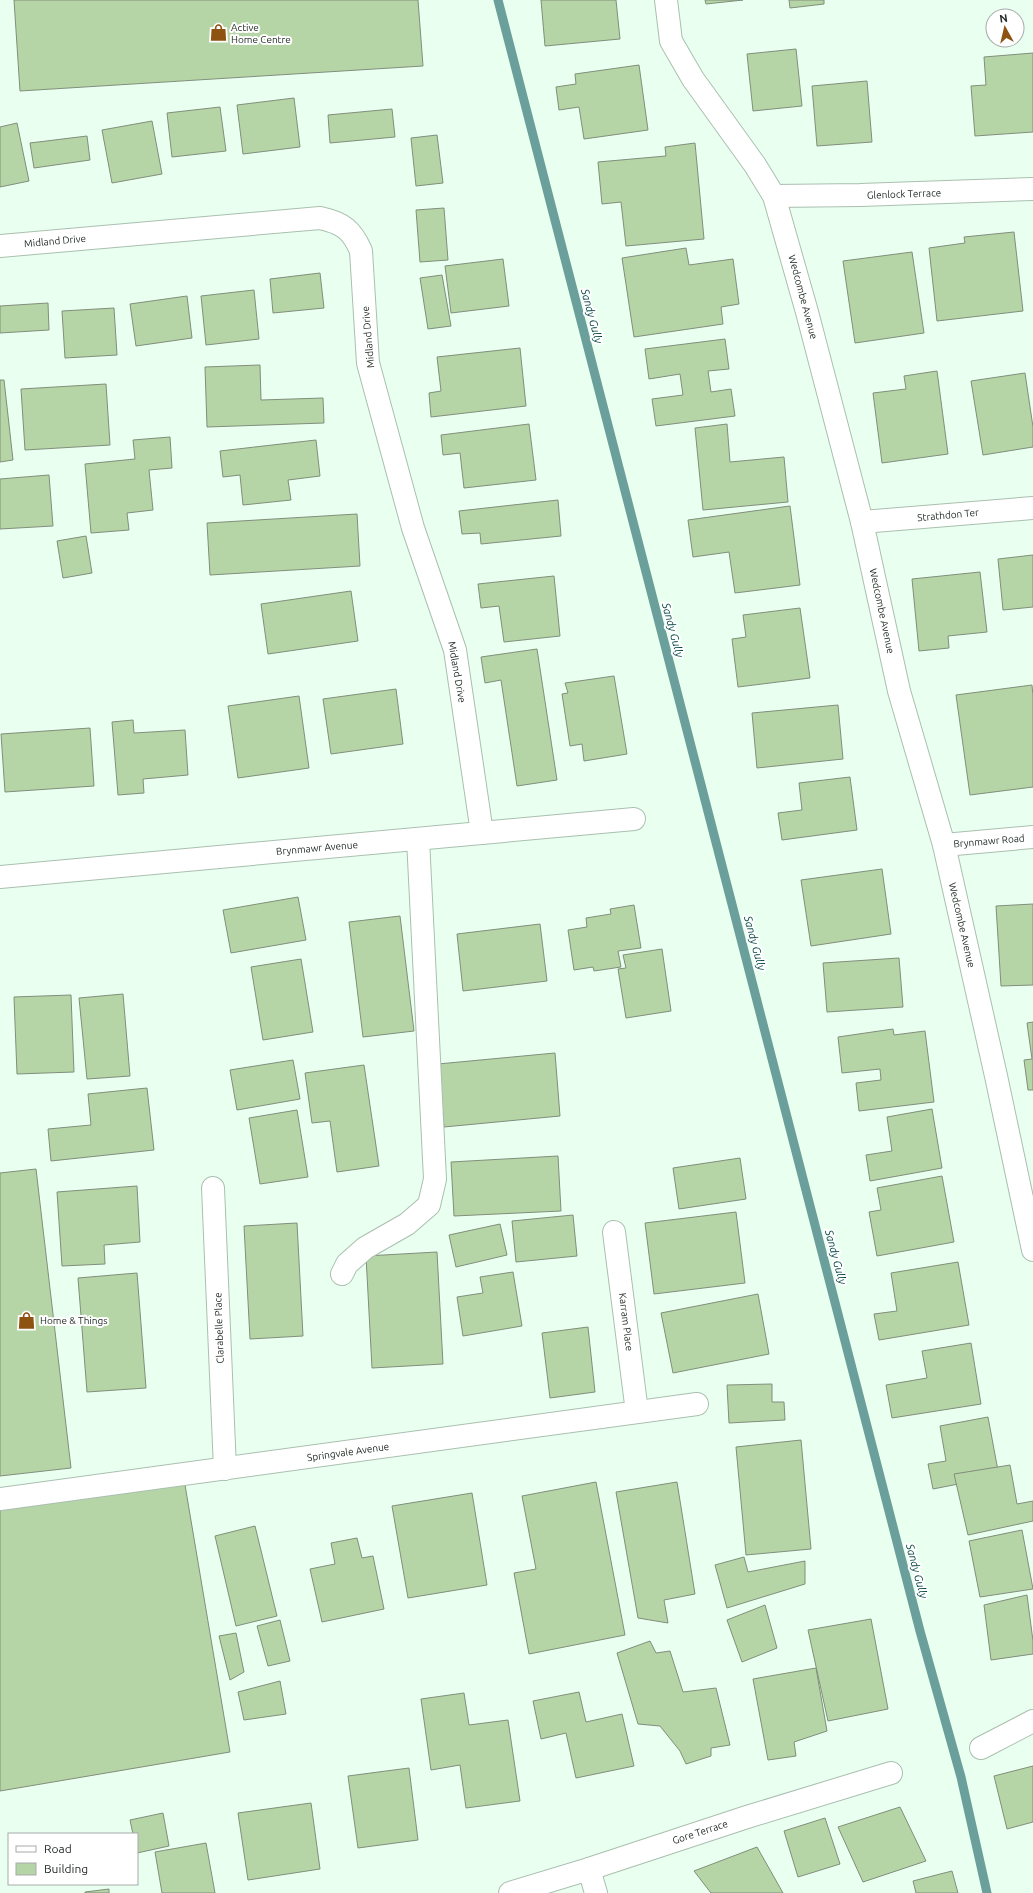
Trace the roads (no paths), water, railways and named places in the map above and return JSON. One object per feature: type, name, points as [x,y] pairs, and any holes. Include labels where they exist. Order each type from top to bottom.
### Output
[{"type":"street","name":"Wedcombe Avenue","points":[[666,0],[671,42],[693,79],[755,165],[774,196],[807,312],[862,522],[899,690],[944,845],[1033,1250]]},
{"type":"street","name":"Glenlock Terrace","points":[[774,196],[860,195],[1033,189]]},
{"type":"street","name":"Midland Drive","points":[[0,246],[320,218],[334,221],[346,228],[356,238],[361,251],[368,364],[414,528],[455,650],[482,833]]},
{"type":"street","name":"Strathdon Ter","points":[[862,522],[1033,508]]},
{"type":"street","name":"Brynmawr Avenue","points":[[0,877],[634,819]]},
{"type":"street","name":"Brynmawr Road","points":[[944,845],[1033,837]]},
{"type":"street","points":[[342,1274],[347,1264],[365,1248],[407,1224],[429,1205],[435,1179],[418,839]]},
{"type":"street","name":"Clarabelle Place","points":[[213,1188],[225,1469]]},
{"type":"street","name":"Karram Place","points":[[614,1232],[637,1412]]},
{"type":"street","name":"Springvale Avenue","points":[[0,1499],[697,1404]]},
{"type":"street","points":[[981,1748],[1033,1721]]},
{"type":"street","name":"Gore Terrace","points":[[510,1893],[589,1869],[747,1817],[891,1773]]},
{"type":"street","points":[[589,1869],[596,1893]]},
{"type":"waterway","name":"Sandy Gully","points":[[498,0],[920,1631],[961,1777],[987,1893]]},
{"type":"place","name":"Active Home Centre","points":[[218,33]]},
{"type":"place","name":"Home & Things","points":[[27,1320]]}]
